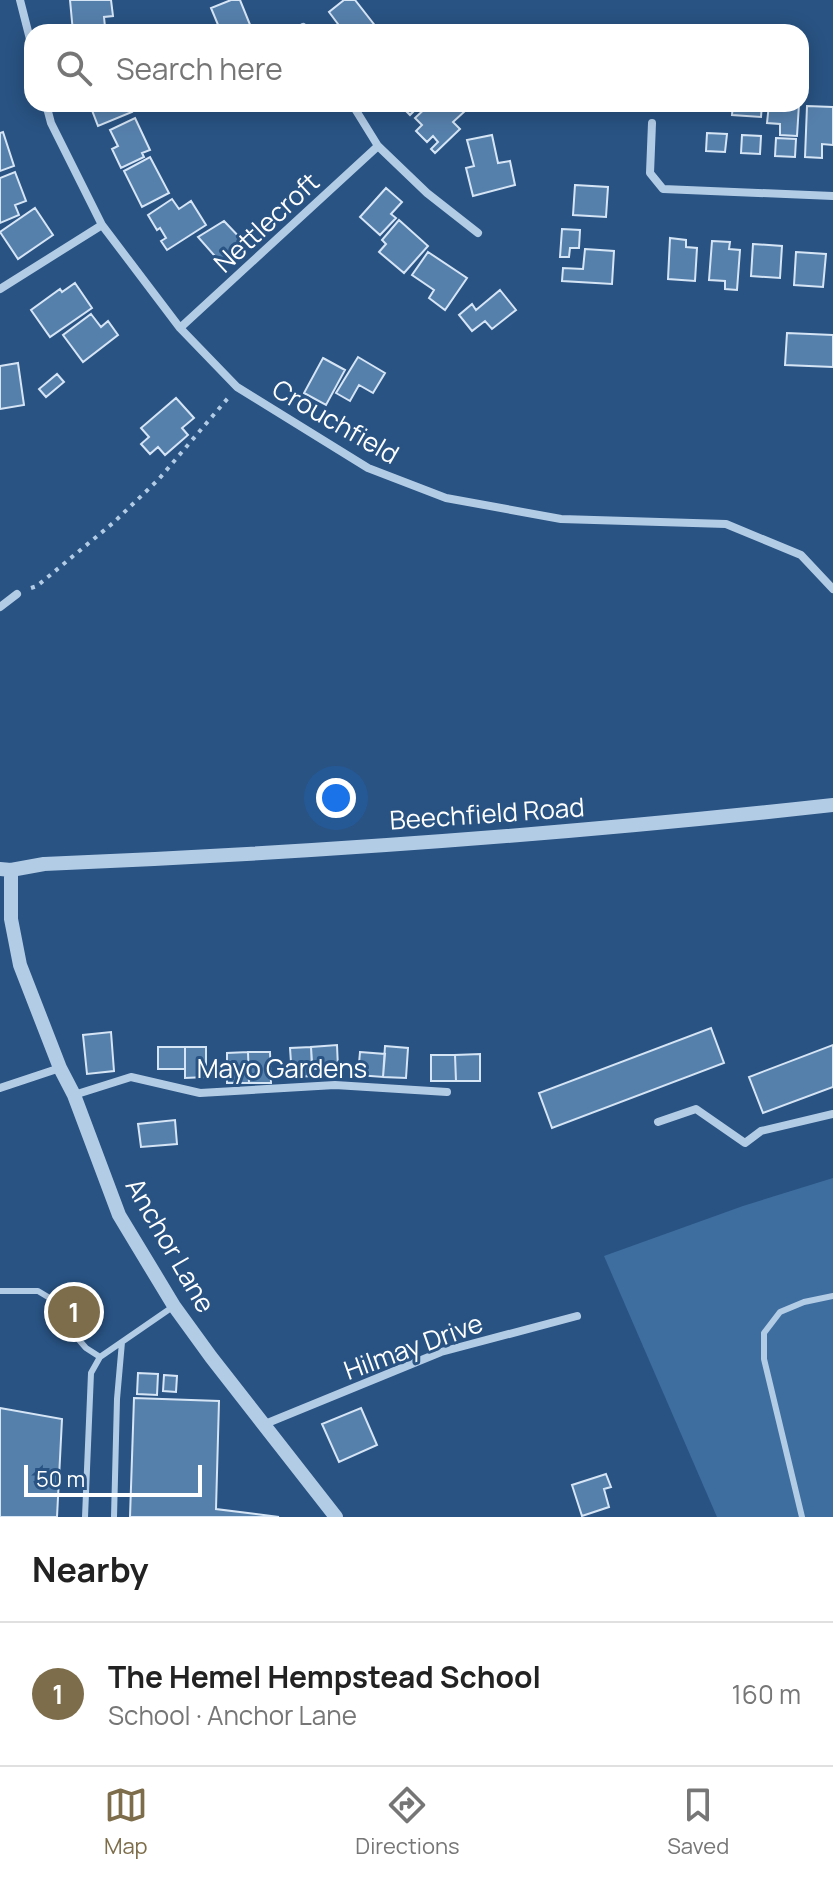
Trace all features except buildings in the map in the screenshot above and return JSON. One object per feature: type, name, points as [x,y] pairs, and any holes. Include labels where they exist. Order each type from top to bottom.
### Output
[{"type":"street","points":[[20,0],[26,24]]},
{"type":"street","name":"Crouchfield","points":[[48,112],[102,225],[180,328],[237,387],[368,468],[446,498],[561,519],[726,524],[801,555],[833,589]]},
{"type":"street","points":[[357,112],[378,146],[427,193],[478,233]]},
{"type":"street","points":[[652,123],[650,173],[663,189],[833,196]]},
{"type":"street","name":"Nettlecroft","points":[[180,328],[378,146]]},
{"type":"street","points":[[0,289],[102,225]]},
{"type":"street","points":[[0,607],[17,594]]},
{"type":"street","name":"Beechfield Road","points":[[6,869],[673,823],[833,805]]},
{"type":"street","name":"Anchor Lane","points":[[6,869],[20,965],[119,1215],[174,1306],[336,1517]]},
{"type":"street","points":[[0,1088],[60,1068]]},
{"type":"street","name":"Mayo Gardens","points":[[74,1095],[131,1077],[200,1093],[335,1085],[447,1092]]},
{"type":"street","points":[[658,1122],[696,1109],[745,1143],[761,1131],[833,1114]]},
{"type":"street","name":"Hilmay Drive","points":[[265,1424],[441,1352],[577,1316]]},
{"type":"lane","points":[[0,1291],[38,1291],[53,1300],[72,1332],[86,1348],[100,1357]]},
{"type":"lane","points":[[802,1517],[764,1359],[764,1333],[780,1312],[804,1302],[833,1296]]},
{"type":"lane","points":[[85,1517],[91,1373],[100,1357],[174,1306]]},
{"type":"lane","points":[[114,1517],[122,1342]]},
{"type":"path","points":[[17,594],[37,586],[113,523],[158,480],[237,387]]},
{"type":"shaded area","points":[[833,1178],[833,1517],[717,1517],[604,1256],[743,1206]]},
{"type":"place","name":"The Hemel Hempstead School","points":[[74,1312]]}]
